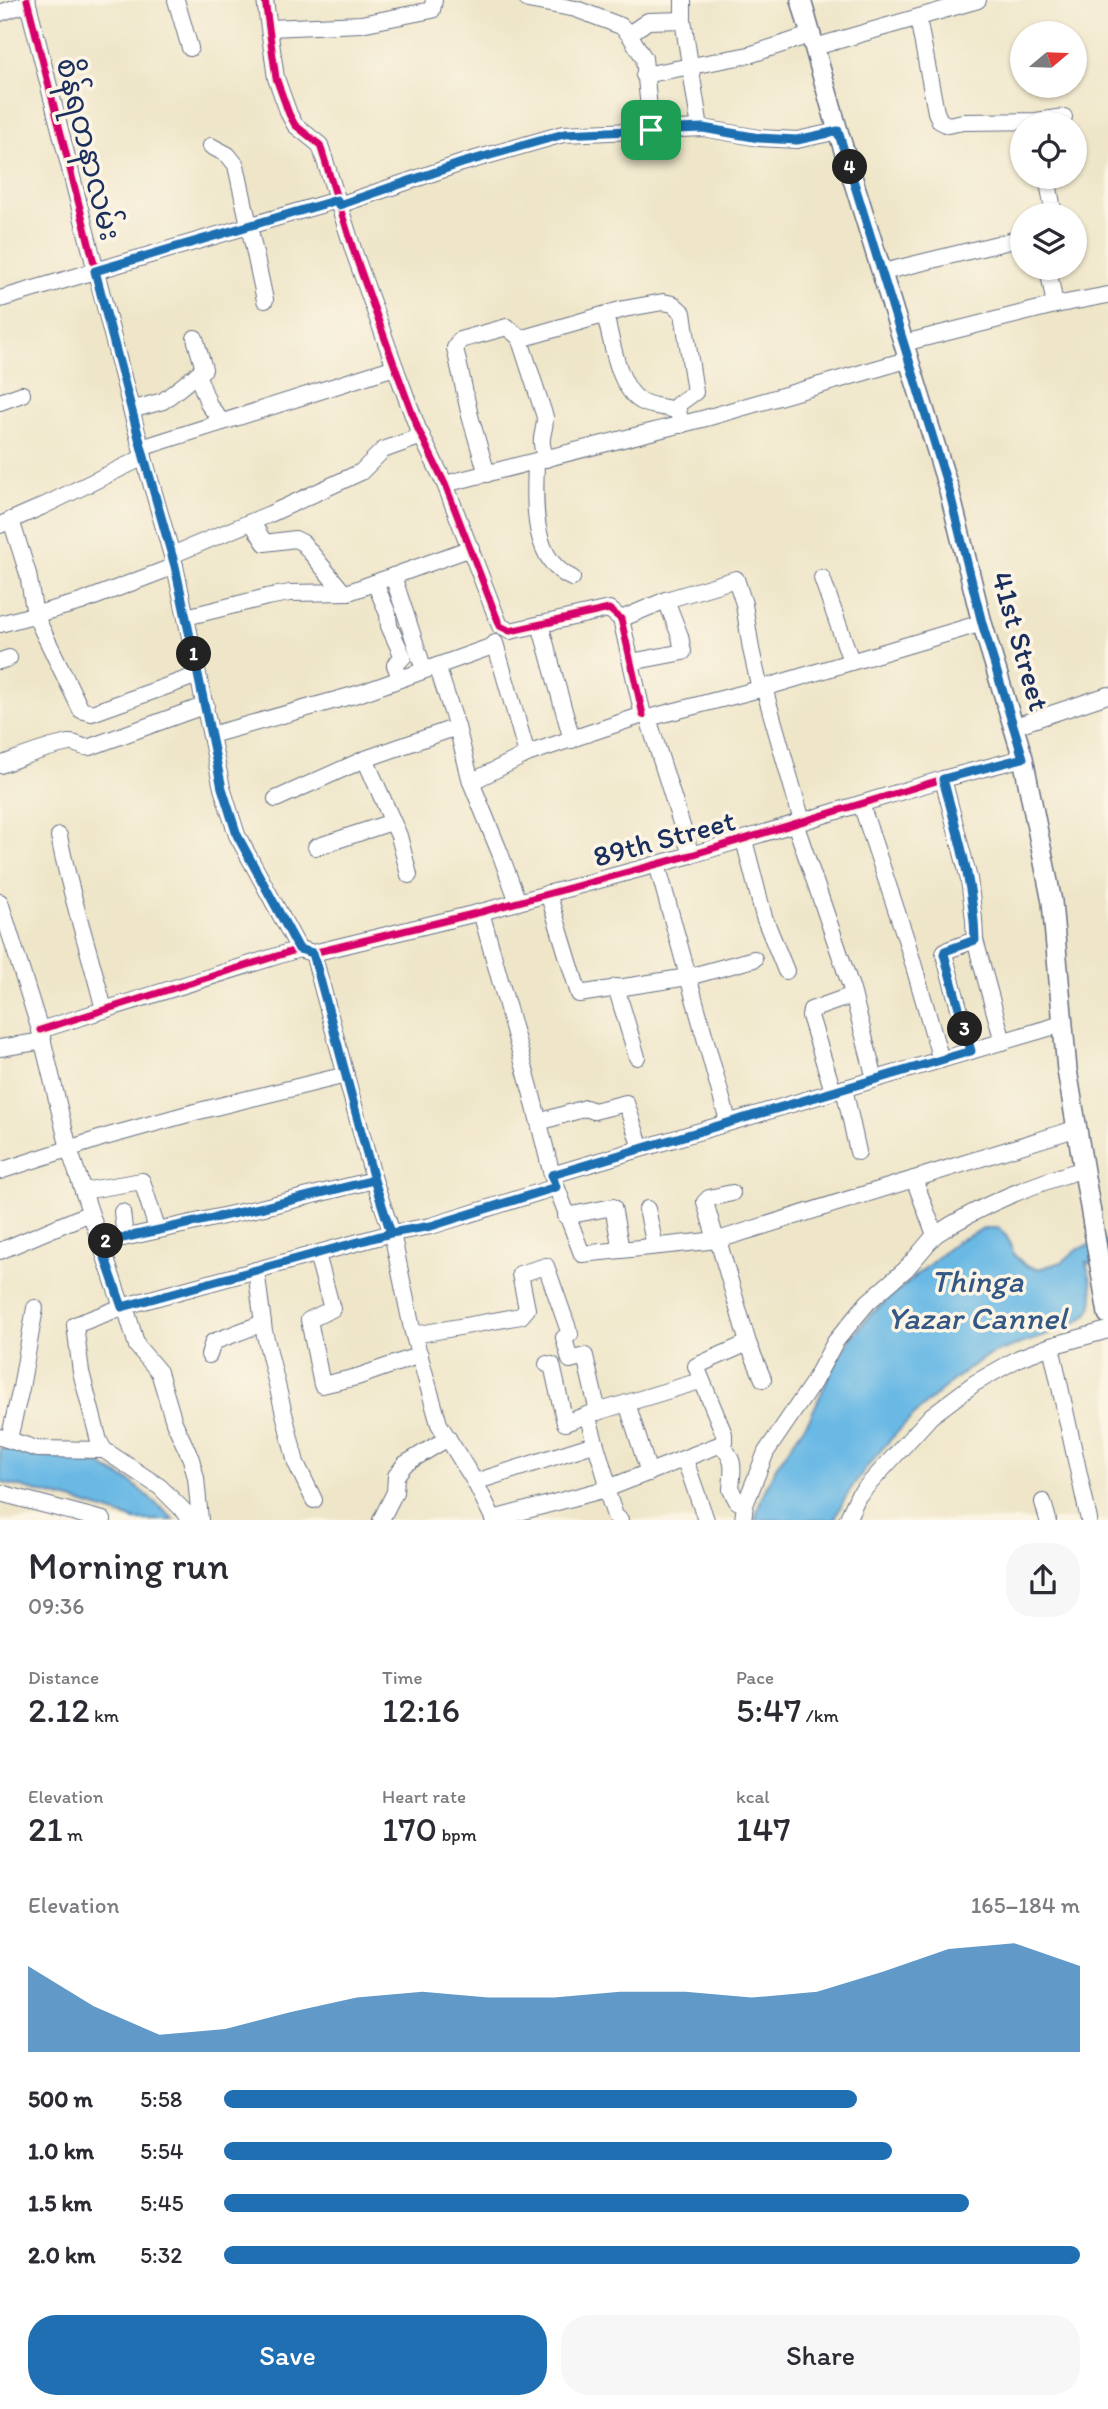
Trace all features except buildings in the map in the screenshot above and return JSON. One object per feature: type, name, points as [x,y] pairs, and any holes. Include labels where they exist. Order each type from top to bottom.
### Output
[{"type":"main road","name":"41st Street","points":[[801,0],[838,131],[949,490],[982,623],[1023,758],[1052,902],[1066,1070],[1078,1128],[1095,1242],[1104,1275],[1108,1314]]},
{"type":"street","points":[[176,0],[190,48]]},
{"type":"street","points":[[265,0],[276,78],[289,114],[302,133],[320,145],[354,253],[395,367],[471,548],[500,626],[507,631]]},
{"type":"street","points":[[270,28],[361,24],[432,10],[434,0]]},
{"type":"street","points":[[528,0],[576,9],[621,26],[629,34],[642,52],[646,65],[651,130]]},
{"type":"street","points":[[683,0],[683,20],[700,128]]},
{"type":"street","points":[[645,75],[918,18],[978,0]]},
{"type":"street","points":[[0,13],[28,1]]},
{"type":"street","name":"စိန်ရတနာလမ်း","points":[[28,1],[131,410],[174,561],[222,788],[237,835],[306,951],[346,1075],[391,1233],[414,1335],[439,1424],[475,1482],[494,1520]]},
{"type":"street","points":[[918,18],[940,121],[948,125],[963,122],[1010,123]]},
{"type":"street","points":[[629,34],[648,22],[683,20]]},
{"type":"street","points":[[0,299],[338,203],[564,134],[700,128],[759,138],[797,140],[838,131]]},
{"type":"street","points":[[211,146],[228,156],[236,165],[265,300]]},
{"type":"street","points":[[883,272],[1010,241]]},
{"type":"street","points":[[1050,280],[1055,305]]},
{"type":"street","points":[[445,484],[541,461],[1055,305],[1108,295]]},
{"type":"street","points":[[520,339],[605,315],[663,302],[673,304],[683,313],[695,392],[677,405],[679,418]]},
{"type":"street","points":[[605,315],[625,383],[633,395],[679,418]]},
{"type":"street","points":[[487,474],[470,416],[455,348],[460,341],[507,327],[516,332],[520,339],[545,416],[540,443],[541,461],[535,516],[549,559],[560,573],[572,578]]},
{"type":"street","points":[[131,410],[163,401],[204,369],[195,338]]},
{"type":"street","points":[[198,675],[92,713],[85,712],[76,702],[35,615],[28,574],[6,522],[142,452],[222,422],[395,367]]},
{"type":"street","points":[[197,374],[209,405],[222,422]]},
{"type":"street","points":[[0,402],[22,394]]},
{"type":"street","points":[[0,624],[81,602],[174,561],[361,472],[383,450],[422,436]]},
{"type":"street","points":[[251,523],[265,543],[295,539],[303,543],[344,592]]},
{"type":"street","points":[[186,617],[278,595],[344,592],[471,548]]},
{"type":"street","points":[[393,576],[457,727],[471,782],[518,902]]},
{"type":"street","points":[[822,578],[851,661]]},
{"type":"street","points":[[621,619],[666,600],[736,579],[744,604],[751,649],[798,822],[853,995],[875,1079]]},
{"type":"street","points":[[375,583],[403,657],[395,665],[400,678]]},
{"type":"street","points":[[631,662],[683,652],[680,636],[666,600]]},
{"type":"street","points":[[211,735],[361,693],[493,646],[507,631],[609,609],[621,619],[646,717],[691,855]]},
{"type":"street","points":[[471,782],[527,754],[646,717],[762,688],[982,623]]},
{"type":"street","points":[[540,624],[572,740]]},
{"type":"street","points":[[495,643],[527,754]]},
{"type":"street","points":[[1015,726],[1108,695]]},
{"type":"street","points":[[0,765],[70,743],[90,747],[206,705]]},
{"type":"street","points":[[276,799],[365,760],[457,727]]},
{"type":"street","name":"89th Street","points":[[0,1048],[42,1035],[104,1010],[306,951],[481,912],[744,840],[943,779],[1023,758]]},
{"type":"street","points":[[365,760],[399,836],[409,875]]},
{"type":"street","points":[[943,779],[969,878],[975,940],[1003,1042]]},
{"type":"street","points":[[861,804],[906,940],[941,1060]]},
{"type":"street","points":[[316,847],[392,822]]},
{"type":"street","points":[[59,836],[66,873],[104,1010]]},
{"type":"street","points":[[744,840],[764,917],[786,971]]},
{"type":"street","points":[[657,864],[728,1121]]},
{"type":"street","points":[[548,893],[578,993],[688,977],[754,959]]},
{"type":"street","points":[[0,902],[42,1035],[69,1149],[137,1346],[159,1372],[174,1422],[191,1459],[197,1478],[200,1520]]},
{"type":"street","points":[[481,912],[554,1181],[582,1254],[717,1240],[1078,1128]]},
{"type":"street","points":[[971,1051],[944,954],[945,951],[975,940]]},
{"type":"street","points":[[616,987],[637,1057]]},
{"type":"street","points":[[853,995],[817,1006],[811,1010],[810,1016],[839,1090],[858,1152]]},
{"type":"street","points":[[193,1520],[160,1487],[104,1450],[99,1441],[81,1372],[75,1327],[78,1323],[123,1307],[256,1270],[391,1233],[431,1226],[641,1148],[1062,1024]]},
{"type":"street","points":[[0,1171],[105,1137],[195,1112],[346,1075]]},
{"type":"street","points":[[539,1122],[587,1108],[594,1111],[626,1103],[641,1148]]},
{"type":"street","points":[[744,1513],[766,1452],[813,1383],[835,1342],[868,1302],[906,1269],[935,1235],[965,1215],[1041,1182],[1084,1169]]},
{"type":"street","points":[[914,1179],[935,1235]]},
{"type":"street","points":[[100,1243],[374,1180]]},
{"type":"street","points":[[83,1191],[142,1181],[157,1229]]},
{"type":"street","points":[[732,1193],[709,1198],[705,1202],[748,1343],[763,1379]]},
{"type":"street","points":[[566,1216],[613,1207],[621,1250]]},
{"type":"street","points":[[647,1209],[655,1246]]},
{"type":"street","points":[[121,1212],[125,1237]]},
{"type":"street","points":[[0,1251],[90,1213]]},
{"type":"street","points":[[317,1254],[332,1309],[309,1320],[322,1385],[357,1377],[420,1355]]},
{"type":"street","points":[[414,1335],[521,1316],[527,1310],[520,1274],[547,1266],[570,1334],[564,1338],[570,1360],[585,1356],[594,1444],[608,1488],[614,1519]]},
{"type":"street","points":[[256,1270],[263,1323],[296,1463],[314,1500]]},
{"type":"street","points":[[35,1308],[21,1388],[4,1438],[37,1449],[104,1450]]},
{"type":"street","points":[[209,1355],[213,1342],[263,1323]]},
{"type":"street","points":[[848,1520],[858,1496],[931,1416],[975,1383],[1019,1358],[1051,1346],[1108,1331]]},
{"type":"street","points":[[494,1520],[608,1488],[723,1443],[724,1434],[696,1365],[748,1343]]},
{"type":"street","points":[[1051,1346],[1089,1520]]},
{"type":"street","points":[[547,1364],[552,1366],[565,1423],[701,1381]]},
{"type":"street","points":[[627,1403],[649,1473]]},
{"type":"street","points":[[381,1520],[394,1492],[396,1476],[405,1464],[448,1438]]},
{"type":"street","points":[[475,1482],[594,1444]]},
{"type":"street","points":[[721,1444],[731,1460],[734,1473],[731,1490],[744,1513]]},
{"type":"street","points":[[685,1460],[706,1520]]},
{"type":"street","points":[[0,1493],[92,1519]]},
{"type":"street","points":[[1043,1502],[1048,1520]]},
{"type":"water","name":"Thinga Yazar Cannel","points":[[986,1228],[999,1228],[1007,1237],[1014,1255],[1025,1265],[1038,1269],[1062,1262],[1079,1248],[1108,1241],[1108,1268],[1086,1262],[1093,1295],[1088,1313],[1057,1332],[990,1355],[949,1383],[901,1428],[859,1477],[835,1520],[755,1520],[761,1499],[776,1467],[810,1418],[834,1366],[851,1338],[871,1314],[957,1241]]},
{"type":"water","points":[[0,1448],[100,1465],[131,1482],[175,1520],[136,1520],[0,1482]]},
{"type":"cycle path","points":[[27,0],[141,448],[175,566],[222,788],[237,835],[299,949]]},
{"type":"cycle path","points":[[265,0],[276,78],[289,114],[295,125],[320,145],[354,252],[418,429],[445,484],[500,626],[510,631],[609,609],[621,619],[643,715]]},
{"type":"cycle path","points":[[40,1030],[299,949],[313,953],[481,912],[691,855],[943,779],[1023,758]]},
{"type":"route","points":[[651,130],[564,134],[462,163],[339,205],[337,200],[95,271],[175,566],[222,788],[237,835],[272,902],[299,949],[313,953],[374,1180],[391,1233],[122,1307],[100,1243],[374,1180],[391,1233],[431,1226],[556,1187],[552,1175],[971,1051],[944,954],[945,951],[975,940],[969,878],[943,779],[1023,758],[982,623],[949,490],[838,131],[797,140],[759,138],[703,128],[651,130]]}]
